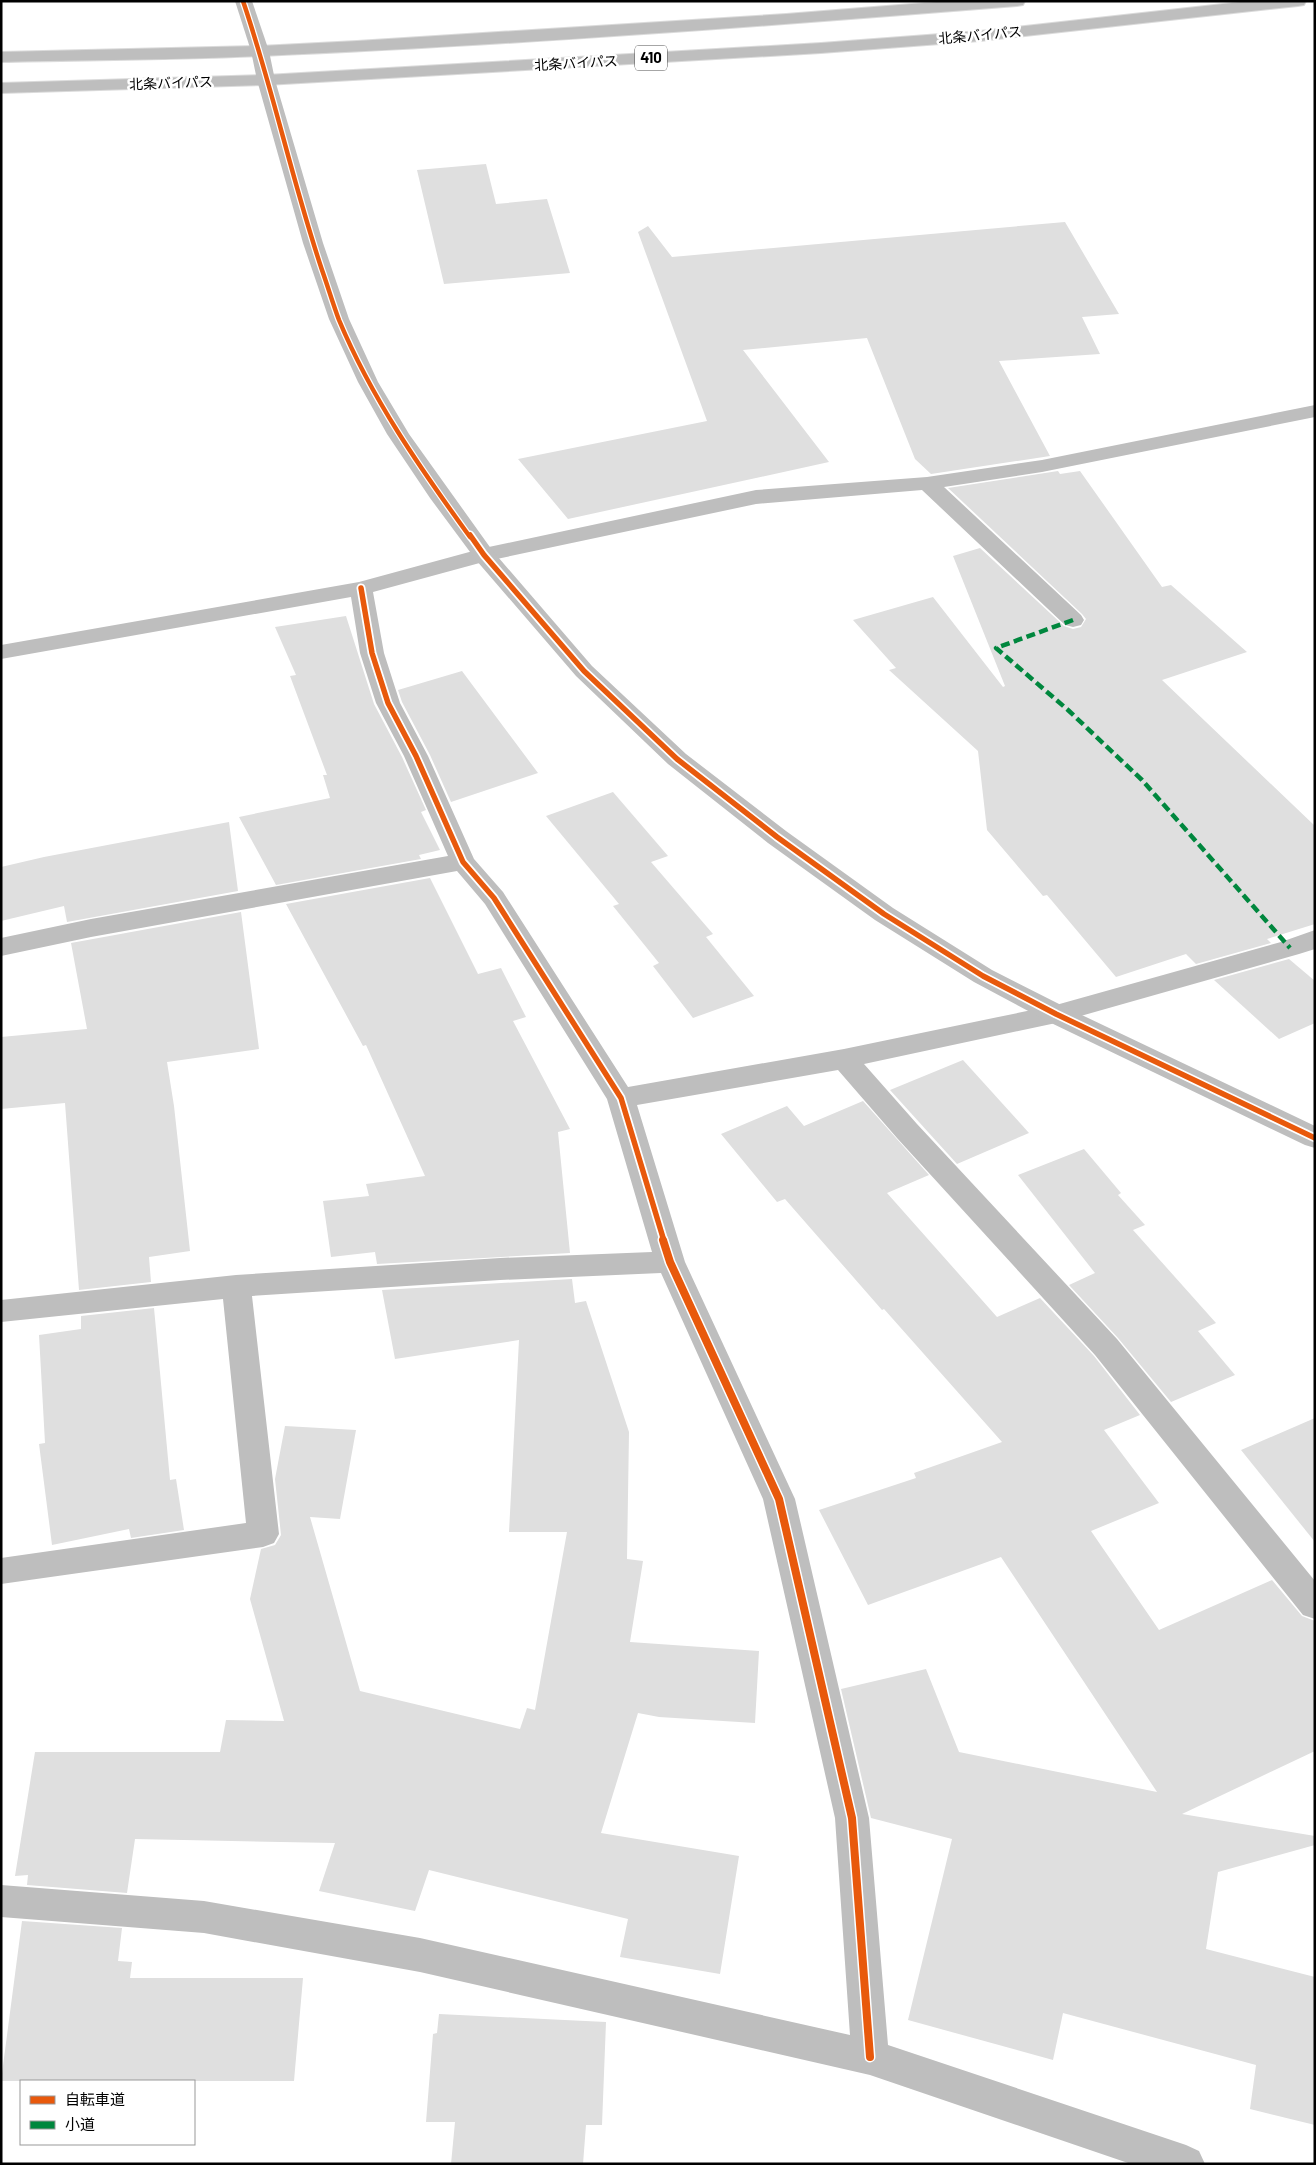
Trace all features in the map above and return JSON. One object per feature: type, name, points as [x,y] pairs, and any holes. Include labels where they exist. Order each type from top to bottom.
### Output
[{"type":"main road","points":[[243,1],[260,51],[266,80],[313,243],[339,319],[368,382],[398,434],[438,494],[484,555],[584,671],[677,759],[777,836],[884,914],[983,976],[1056,1014],[1315,1138]]},
{"type":"main road","name":"北条バイパス","points":[[1,58],[260,51],[786,19],[1017,1]]},
{"type":"main road","name":"北条バイパス","points":[[1,88],[266,80],[821,48],[971,37],[1298,1]]},
{"type":"main road","points":[[1,652],[360,588],[484,555],[756,497],[927,483],[1042,466],[1315,411]]},
{"type":"main road","points":[[927,483],[1073,620]]},
{"type":"main road","points":[[360,588],[372,653],[388,703],[416,756],[463,862],[494,898],[621,1098],[670,1262],[779,1499],[852,1818],[870,2057]]},
{"type":"main road","points":[[1,947],[91,928],[463,862]]},
{"type":"main road","points":[[621,1098],[844,1059],[1056,1014],[1290,948],[1315,939]]},
{"type":"main road","points":[[844,1059],[907,1131],[1106,1347],[1315,1605]]},
{"type":"main road","points":[[1,1311],[236,1286],[500,1269],[670,1262]]},
{"type":"main road","points":[[1,1571],[263,1534],[236,1286]]},
{"type":"main road","points":[[1,1901],[204,1916],[420,1955],[870,2057],[1186,2164]]},
{"type":"building","points":[[486,164],[496,204],[547,199],[570,273],[444,284],[417,170]]},
{"type":"building","points":[[1065,222],[1119,314],[1082,317],[1100,354],[999,361],[1050,456],[931,474],[915,459],[867,338],[743,350],[829,462],[568,519],[518,459],[707,421],[638,232],[648,226],[672,257]]},
{"type":"building","points":[[1058,471],[1060,474],[1080,471],[1162,587],[1171,585],[1247,652],[1162,680],[1315,826],[1315,924],[1267,939],[1271,943],[1196,964],[1186,954],[1116,977],[1047,895],[1043,896],[987,830],[978,751],[889,670],[896,668],[853,620],[933,597],[1003,687],[1005,686],[953,556],[980,548],[1064,626],[1073,629],[1081,627],[1086,619],[948,488]]},
{"type":"building","points":[[346,616],[374,704],[402,757],[426,810],[421,812],[440,850],[419,855],[421,859],[276,885],[239,817],[330,798],[323,775],[327,775],[290,676],[296,675],[275,627]]},
{"type":"building","points":[[462,671],[538,773],[451,802],[430,755],[402,702],[398,690]]},
{"type":"building","points":[[613,792],[668,856],[651,862],[713,934],[706,937],[754,996],[693,1018],[653,966],[659,963],[613,906],[619,904],[546,816]]},
{"type":"building","points":[[229,822],[238,891],[67,922],[64,906],[1,921],[1,867]]},
{"type":"building","points":[[430,878],[478,974],[501,968],[526,1017],[513,1021],[570,1129],[558,1132],[570,1253],[377,1264],[375,1252],[331,1257],[323,1201],[369,1196],[366,1184],[425,1176],[366,1045],[363,1046],[286,904]]},
{"type":"building","points":[[241,912],[259,1049],[167,1062],[174,1106],[190,1251],[149,1257],[151,1282],[79,1290],[65,1103],[1,1109],[1,1037],[87,1029],[71,943]]},
{"type":"building","points":[[1289,959],[1315,981],[1315,1023],[1279,1039],[1214,980]]},
{"type":"building","points":[[963,1060],[1029,1133],[957,1164],[890,1090]]},
{"type":"building","points":[[863,1101],[929,1175],[887,1193],[997,1317],[1040,1298],[1094,1356],[1140,1415],[1104,1430],[1159,1503],[1091,1531],[1159,1630],[1272,1580],[1302,1616],[1315,1621],[1315,1751],[1182,1814],[1315,1836],[1315,1845],[1218,1872],[1206,1949],[1315,1977],[1315,2125],[1250,2109],[1256,2065],[1063,2013],[1053,2060],[908,2020],[952,1839],[871,1818],[841,1689],[926,1669],[959,1752],[1157,1792],[1001,1557],[868,1605],[819,1510],[916,1478],[914,1473],[1002,1442],[884,1309],[882,1310],[785,1199],[777,1202],[721,1134],[787,1106],[804,1126]]},
{"type":"building","points":[[1084,1149],[1121,1193],[1118,1195],[1145,1225],[1133,1230],[1216,1323],[1198,1331],[1235,1375],[1171,1402],[1118,1338],[1069,1285],[1095,1273],[1018,1175]]},
{"type":"building","points":[[572,1279],[575,1303],[586,1301],[629,1432],[627,1559],[643,1561],[630,1642],[759,1651],[755,1723],[659,1717],[638,1713],[601,1833],[739,1856],[720,1974],[620,1957],[628,1919],[429,1870],[415,1911],[319,1891],[335,1843],[135,1839],[127,1893],[27,1885],[28,1875],[15,1876],[35,1752],[220,1752],[226,1720],[284,1721],[250,1599],[261,1549],[275,1545],[281,1535],[275,1479],[285,1426],[356,1430],[340,1519],[310,1517],[360,1691],[520,1729],[527,1708],[535,1710],[567,1532],[509,1532],[519,1340],[395,1359],[382,1290]]},
{"type":"building","points":[[154,1308],[170,1480],[176,1479],[184,1530],[131,1538],[129,1529],[52,1545],[39,1444],[45,1443],[39,1335],[81,1329],[81,1316]]},
{"type":"building","points":[[1315,1418],[1315,1542],[1241,1450]]},
{"type":"building","points":[[22,1921],[122,1928],[118,1961],[132,1962],[130,1978],[303,1978],[294,2081],[1,2081]]},
{"type":"building","points":[[439,2014],[606,2022],[602,2125],[586,2125],[583,2164],[451,2164],[455,2122],[426,2122],[433,2034],[437,2033]]},
{"type":"marked path","points":[[1073,620],[996,648],[1068,710],[1142,780],[1290,948]]},
{"type":"cycle path","points":[[243,1],[260,51],[266,80],[313,243],[339,319],[368,382],[398,434],[438,493],[484,555],[584,671],[677,759],[777,837],[884,914],[983,976],[1056,1014],[1315,1138]]},
{"type":"cycle path","points":[[361,588],[372,653],[388,703],[416,756],[463,862],[494,898],[621,1098],[670,1262],[779,1499],[852,1818],[870,2057]]}]
